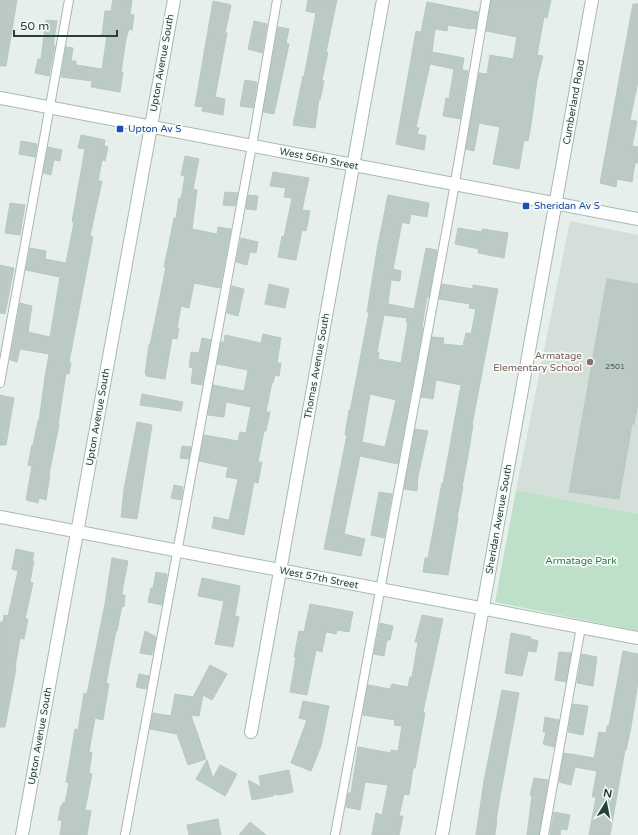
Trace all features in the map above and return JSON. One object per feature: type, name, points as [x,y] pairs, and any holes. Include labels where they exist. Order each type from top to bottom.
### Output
[{"type":"street","name":"Upton Avenue South","points":[[22,835],[174,0]]},
{"type":"street","name":"Thomas Avenue South","points":[[251,732],[383,0]]},
{"type":"street","name":"Cumberland Road","points":[[556,203],[592,0]]},
{"type":"street","name":"West 56th Street","points":[[0,98],[151,128],[455,183],[638,219]]},
{"type":"street","name":"Sheridan Avenue South","points":[[442,835],[556,203]]},
{"type":"street","name":"West 57th Street","points":[[0,517],[77,533],[638,638]]},
{"type":"lane","points":[[0,383],[48,108],[69,0]]},
{"type":"lane","points":[[125,835],[252,146],[277,0]]},
{"type":"lane","points":[[335,835],[455,183],[486,0]]},
{"type":"lane","points":[[544,835],[581,627]]},
{"type":"shaded area","name":"Armatage Elementary School","points":[[570,221],[638,235],[638,514],[516,490]]},
{"type":"green space","name":"Armatage Park","points":[[516,490],[638,514],[638,631],[495,602]]},
{"type":"building","points":[[0,0],[17,0],[6,66],[0,66]]},
{"type":"building","points":[[113,0],[132,0],[130,14],[134,15],[132,30],[129,29],[126,39],[121,72],[123,72],[120,92],[91,87],[92,81],[61,77],[66,47],[73,48],[71,61],[76,61],[76,65],[102,69],[107,36],[102,35],[105,11],[111,11]]},
{"type":"building","points":[[308,0],[337,0],[326,52],[328,52],[322,80],[324,81],[320,100],[319,99],[315,128],[293,125],[316,13],[306,11]]},
{"type":"building","points":[[491,0],[551,0],[547,18],[544,17],[537,55],[543,56],[537,80],[528,141],[524,140],[519,169],[493,164],[500,127],[479,123],[474,151],[466,149],[479,73],[487,74],[490,55],[513,59],[517,37],[486,31]]},
{"type":"building","points":[[213,1],[231,5],[215,97],[225,99],[223,115],[202,111],[203,107],[195,106]]},
{"type":"building","points":[[427,2],[478,12],[476,29],[448,25],[447,31],[435,29],[432,52],[464,58],[462,70],[468,71],[460,119],[443,116],[446,98],[449,99],[454,69],[430,64],[416,127],[419,128],[417,134],[426,136],[424,150],[396,144],[416,31],[421,32]]},
{"type":"building","points":[[633,4],[638,4],[638,81],[630,120],[637,121],[632,146],[638,147],[638,163],[635,163],[632,182],[617,179],[616,187],[600,183]]},
{"type":"building","points":[[46,20],[57,21],[53,45],[55,45],[49,76],[35,73],[38,59],[41,59]]},
{"type":"building","points":[[254,21],[267,24],[262,53],[248,49]]},
{"type":"building","points":[[278,27],[289,29],[286,43],[289,44],[274,114],[263,112]]},
{"type":"building","points":[[245,80],[257,82],[253,108],[240,106]]},
{"type":"building","points":[[81,135],[105,140],[104,146],[108,147],[105,161],[102,160],[98,181],[102,181],[90,236],[93,237],[69,362],[71,363],[69,374],[66,373],[46,500],[39,498],[38,503],[26,500],[32,466],[28,465],[39,421],[49,354],[20,349],[17,362],[10,360],[20,303],[32,306],[28,332],[50,337],[60,277],[26,270],[30,248],[46,251],[45,259],[66,263],[85,149],[78,148]]},
{"type":"building","points":[[21,141],[37,144],[35,157],[19,154]]},
{"type":"building","points":[[48,147],[62,150],[60,161],[54,160],[51,175],[43,173]]},
{"type":"building","points":[[185,156],[199,159],[193,189],[197,190],[192,229],[217,234],[218,227],[231,229],[220,288],[194,283],[189,308],[181,306],[177,328],[179,328],[177,339],[172,338],[165,379],[146,376],[145,373],[149,345],[166,267],[164,267],[174,218],[176,218],[179,198],[181,199],[185,176],[181,175]]},
{"type":"building","points":[[273,172],[309,178],[302,210],[310,211],[306,231],[302,230],[296,260],[278,257],[282,236],[284,237],[292,198],[284,197],[286,188],[270,186]]},
{"type":"building","points":[[225,192],[238,193],[235,206],[223,205]]},
{"type":"building","points":[[248,195],[258,196],[256,210],[246,209]]},
{"type":"building","points":[[388,195],[429,203],[427,217],[411,214],[409,224],[402,222],[393,269],[401,271],[400,281],[391,280],[388,304],[414,309],[426,248],[437,250],[429,297],[427,297],[398,464],[360,456],[344,534],[365,539],[361,556],[324,549],[347,435],[345,435],[349,410],[350,411],[369,312],[367,312]],"holes":[[[384,315],[407,318],[406,322],[408,323],[401,363],[378,359],[379,352],[377,352]],[[370,394],[396,400],[385,447],[362,442]]]},
{"type":"building","points":[[10,203],[25,205],[20,235],[5,233]]},
{"type":"building","points":[[458,228],[482,232],[482,229],[508,233],[504,258],[478,253],[479,249],[455,244]]},
{"type":"building","points":[[241,238],[258,242],[256,253],[250,252],[247,265],[236,262]]},
{"type":"building","points":[[0,265],[14,268],[5,314],[0,313]]},
{"type":"building","points":[[607,279],[638,284],[638,404],[634,424],[632,424],[619,499],[569,492]]},
{"type":"building","points":[[269,284],[289,289],[285,308],[265,304]]},
{"type":"building","points":[[442,284],[473,289],[473,285],[498,289],[472,425],[448,575],[423,572],[425,558],[428,558],[461,385],[436,380],[433,399],[421,397],[432,337],[444,338],[443,344],[463,346],[466,333],[471,334],[476,309],[469,308],[470,304],[439,299]]},
{"type":"building","points":[[232,286],[244,289],[238,316],[227,313]]},
{"type":"building","points":[[263,334],[281,338],[277,363],[281,363],[279,376],[275,375],[273,383],[272,382],[266,412],[270,412],[266,431],[264,431],[258,462],[262,462],[258,483],[254,482],[244,535],[212,528],[214,517],[229,520],[238,479],[226,477],[228,467],[199,461],[204,435],[238,441],[240,432],[246,433],[251,407],[226,402],[224,417],[208,415],[213,385],[244,391],[248,370],[217,364],[221,342],[224,342],[225,335],[261,343]]},
{"type":"building","points":[[202,338],[211,340],[202,385],[191,383],[193,368],[189,367],[191,352],[199,353]]},
{"type":"building","points":[[142,394],[183,402],[181,411],[140,405]]},
{"type":"building","points":[[0,395],[14,398],[6,445],[0,445]]},
{"type":"building","points":[[137,422],[152,425],[137,519],[121,517],[124,489]]},
{"type":"building","points":[[415,429],[428,431],[418,476],[417,491],[404,489]]},
{"type":"building","points":[[182,446],[191,447],[189,459],[180,458]]},
{"type":"building","points":[[174,485],[183,487],[181,500],[171,498]]},
{"type":"building","points":[[379,492],[392,494],[384,538],[371,535]]},
{"type":"building","points":[[16,549],[34,553],[30,582],[33,583],[25,619],[28,619],[24,639],[20,638],[5,727],[0,727],[0,622],[3,622],[4,615],[8,616],[18,571],[12,569]]},
{"type":"building","points":[[112,558],[128,561],[122,595],[125,595],[124,607],[122,606],[116,631],[106,683],[109,684],[103,720],[95,718],[89,752],[92,753],[89,773],[92,774],[85,810],[91,811],[87,835],[60,835],[62,820],[58,820],[61,805],[63,805],[63,802],[65,803],[69,783],[66,782],[75,729],[78,730],[84,693],[87,694],[105,604]]},
{"type":"building","points":[[156,572],[167,574],[162,605],[148,602],[151,588],[153,588]]},
{"type":"building","points":[[202,578],[240,586],[235,616],[239,617],[233,647],[215,644],[224,601],[198,596]]},
{"type":"building","points":[[310,604],[353,612],[349,632],[337,630],[336,634],[326,632],[322,652],[316,650],[307,695],[290,692],[299,631],[304,632]]},
{"type":"building","points":[[422,615],[443,619],[423,712],[425,713],[415,768],[413,768],[409,795],[404,794],[399,816],[403,816],[399,835],[372,835],[376,813],[382,815],[388,785],[365,782],[360,810],[346,807],[348,793],[351,793],[358,747],[391,753],[391,750],[398,751],[402,726],[394,725],[395,720],[363,715],[368,685],[390,689],[392,684],[408,687],[410,677],[412,677],[418,642],[415,642]]},
{"type":"building","points":[[380,623],[393,626],[390,640],[387,640],[384,656],[374,654]]},
{"type":"building","points":[[145,631],[156,637],[152,655],[140,653]]},
{"type":"building","points":[[511,633],[531,637],[531,639],[538,641],[536,652],[528,651],[522,676],[505,673]]},
{"type":"building","points":[[623,651],[638,654],[638,682],[631,727],[625,750],[610,835],[589,835],[596,797],[592,797],[597,771],[575,767],[571,785],[559,782],[564,753],[594,758],[599,732],[606,733],[607,726],[609,726]]},
{"type":"building","points":[[559,652],[571,653],[566,682],[555,680]]},
{"type":"building","points":[[582,654],[597,657],[593,686],[577,683]]},
{"type":"building","points":[[210,665],[227,674],[212,700],[203,695],[199,716],[191,715],[206,759],[188,765],[177,734],[150,729],[153,713],[171,716],[175,694],[193,697]]},
{"type":"building","points":[[139,674],[149,676],[146,689],[136,687]]},
{"type":"building","points":[[502,690],[519,693],[496,820],[495,835],[476,835],[484,781]]},
{"type":"building","points":[[303,701],[329,706],[321,746],[311,771],[291,763],[307,720],[299,718]]},
{"type":"building","points":[[573,704],[588,706],[583,735],[568,732]]},
{"type":"building","points":[[545,717],[559,720],[554,747],[543,744],[546,732],[543,732]]},
{"type":"building","points":[[207,760],[213,778],[220,765],[237,774],[225,796],[196,779]]},
{"type":"building","points":[[289,770],[293,792],[280,795],[274,794],[273,796],[252,800],[248,780],[261,787],[259,776]]},
{"type":"building","points":[[534,778],[548,780],[539,835],[527,835],[532,795],[530,795]]},
{"type":"building","points":[[554,812],[570,815],[567,830],[561,829],[560,835],[550,835]]},
{"type":"building","points":[[218,819],[221,835],[189,835],[187,825]]},
{"type":"building","points":[[250,822],[266,835],[239,835]]},
{"type":"place","name":"Upton Av S","points":[[120,129]]},
{"type":"place","name":"Sheridan Av S","points":[[526,206]]},
{"type":"place","name":"Armatage Elementary School","points":[[590,362]]}]
